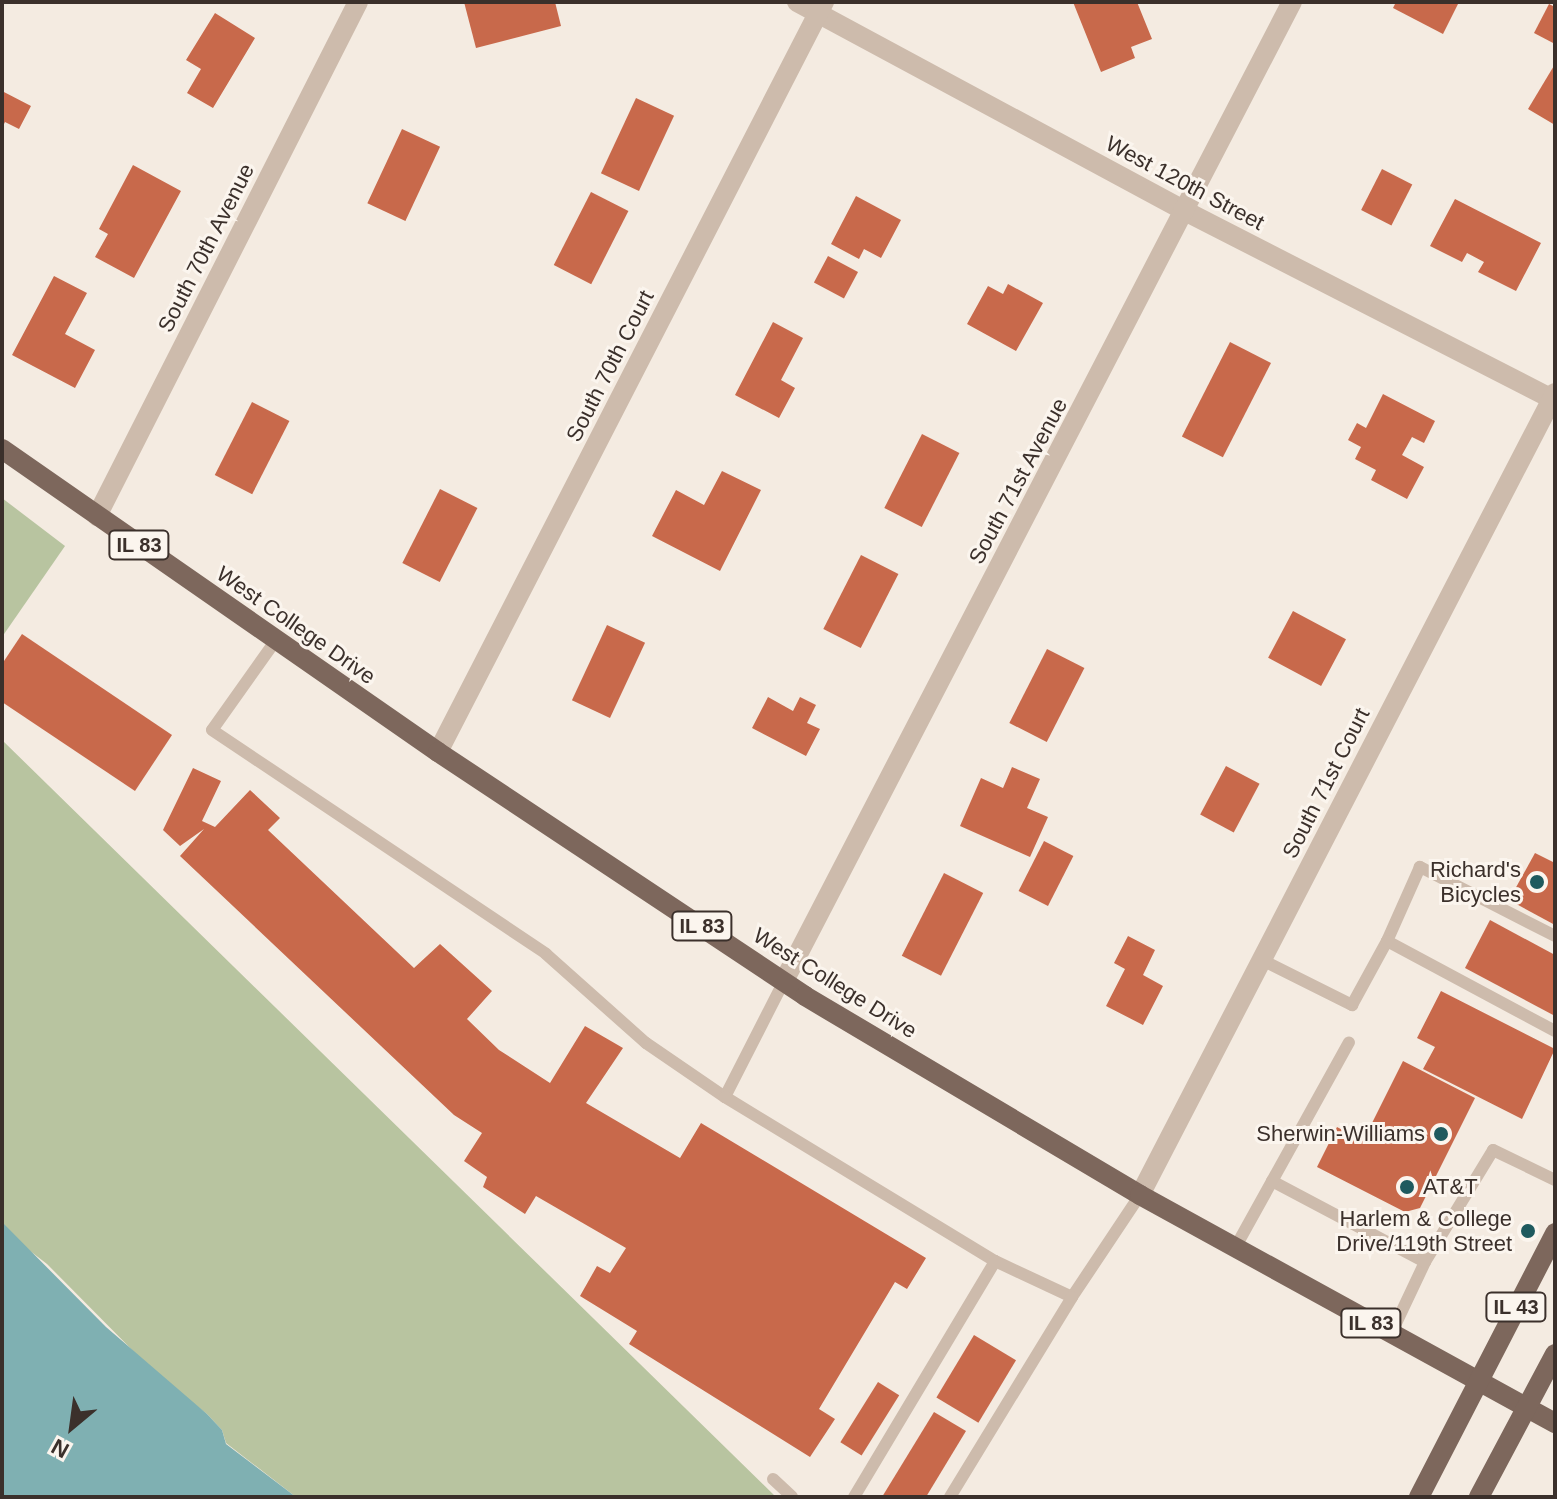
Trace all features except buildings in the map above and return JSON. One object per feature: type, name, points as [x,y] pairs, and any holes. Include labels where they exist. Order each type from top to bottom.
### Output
[{"type":"main road","name":"West College Drive","points":[[2,449],[438,752],[784,981],[1140,1195],[1555,1423]]},
{"type":"main road","name":"IL 43","points":[[1419,1497],[1555,1233]]},
{"type":"main road","name":"IL 43","points":[[1479,1497],[1555,1354]]},
{"type":"street","name":"South 70th Avenue","points":[[97,516],[358,2]]},
{"type":"street","name":"West 120th Street","points":[[797,2],[822,8],[1185,211],[1554,397]]},
{"type":"street","name":"South 71st Avenue","points":[[784,981],[1292,2]]},
{"type":"street","name":"South 70th Court","points":[[438,752],[822,8]]},
{"type":"street","name":"South 71st Court","points":[[1140,1195],[1554,397]]},
{"type":"lane","points":[[276,640],[212,730],[546,954],[646,1043],[725,1097],[995,1261],[1072,1297]]},
{"type":"lane","points":[[1262,960],[1352,1005],[1387,941],[1420,867],[1555,936]]},
{"type":"lane","points":[[1387,941],[1555,1031]]},
{"type":"lane","points":[[725,1097],[784,981]]},
{"type":"lane","points":[[1235,1248],[1349,1042]]},
{"type":"lane","points":[[1391,1334],[1425,1262],[1493,1150],[1555,1180]]},
{"type":"lane","points":[[1272,1181],[1425,1262]]},
{"type":"lane","points":[[950,1497],[1072,1297],[1140,1195]]},
{"type":"lane","points":[[854,1497],[995,1261]]},
{"type":"lane","points":[[773,1479],[792,1497]]},
{"type":"green space","points":[[2,498],[65,546],[2,637]]},
{"type":"green space","points":[[2,740],[776,1497],[296,1497],[226,1443],[222,1430],[207,1414],[156,1374],[47,1264],[12,1237],[2,1222]]},
{"type":"water","points":[[2,1222],[106,1327],[207,1414],[222,1430],[226,1444],[296,1497],[2,1497]]},
{"type":"place","name":"Richard's Bicycles","points":[[1537,882]]},
{"type":"place","name":"Sherwin-Williams","points":[[1441,1134]]},
{"type":"place","name":"AT&T","points":[[1407,1187]]},
{"type":"place","name":"Harlem & College Drive/119th Street","points":[[1528,1231]]}]
